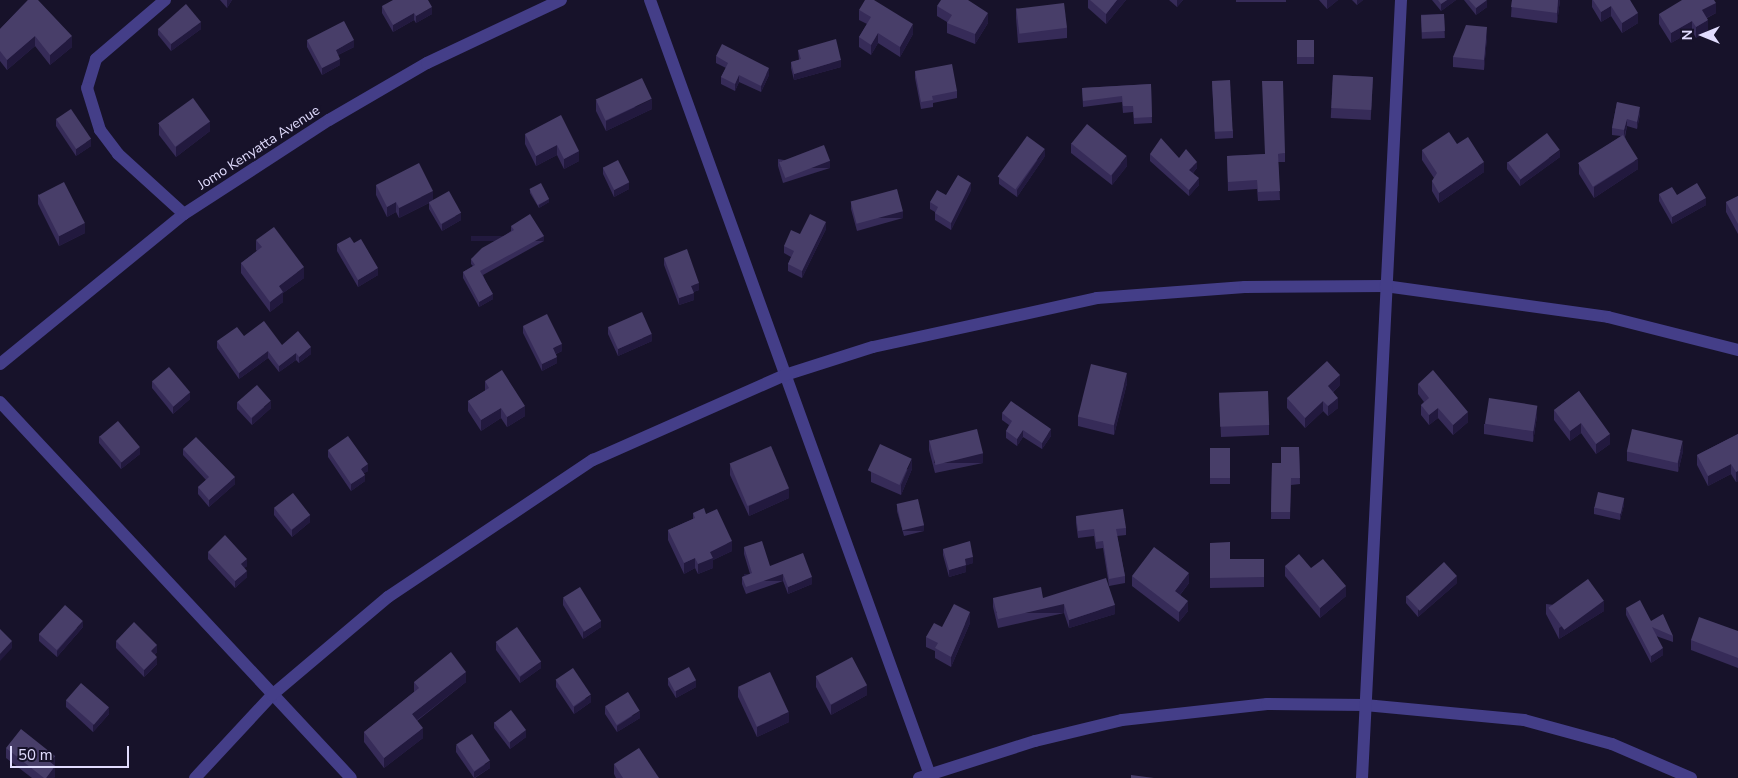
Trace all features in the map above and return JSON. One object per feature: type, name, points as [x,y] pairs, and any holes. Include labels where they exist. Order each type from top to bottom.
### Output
[{"type":"street","points":[[165,0],[96,59],[87,88],[100,130],[118,154],[184,214]]},
{"type":"street","name":"Jomo Kenyatta Avenue","points":[[0,364],[184,214],[427,63],[561,0]]},
{"type":"street","points":[[650,0],[785,374],[927,777],[1122,720],[1267,704],[1365,705],[1524,720],[1612,744],[1691,778]]},
{"type":"street","points":[[1362,778],[1385,286],[1401,0]]},
{"type":"street","points":[[195,778],[272,695],[388,597],[593,460],[785,374],[978,321],[1097,298],[1245,287],[1385,286],[1608,317],[1738,350]]},
{"type":"street","points":[[0,402],[351,778]]},
{"type":"building","points":[[28,0],[38,0],[72,36],[50,55],[35,36],[7,60],[0,51],[0,29]]},
{"type":"building","points":[[393,0],[428,0],[432,7],[416,16],[414,13],[393,25],[382,6]]},
{"type":"building","points":[[865,0],[874,0],[913,24],[900,47],[878,33],[871,45],[859,37],[871,17],[859,10]]},
{"type":"building","points":[[941,0],[968,0],[988,13],[975,34],[947,23],[952,15],[937,6]]},
{"type":"building","points":[[1090,0],[1117,0],[1106,14]]},
{"type":"building","points":[[1438,0],[1447,0],[1441,4]]},
{"type":"building","points":[[1469,0],[1487,0],[1476,8]]},
{"type":"building","points":[[1512,0],[1558,0],[1557,13],[1511,7]]},
{"type":"building","points":[[1593,0],[1630,0],[1638,13],[1622,23],[1611,6],[1601,12]]},
{"type":"building","points":[[1682,0],[1714,0],[1716,3],[1702,10],[1708,20],[1696,27],[1692,21],[1671,33],[1659,14]]},
{"type":"building","points":[[1064,3],[1067,28],[1019,34],[1016,9]]},
{"type":"building","points":[[186,4],[201,22],[171,44],[158,29]]},
{"type":"building","points":[[1444,14],[1445,31],[1422,32],[1421,15]]},
{"type":"building","points":[[344,21],[354,40],[336,50],[340,59],[322,68],[307,40]]},
{"type":"building","points":[[1466,25],[1487,27],[1484,60],[1453,57]]},
{"type":"building","points":[[836,39],[841,60],[794,74],[791,62],[801,59],[798,50]]},
{"type":"building","points":[[1297,40],[1314,40],[1314,57],[1297,57]]},
{"type":"building","points":[[722,44],[769,68],[761,86],[739,75],[735,84],[721,77],[728,63],[716,56]]},
{"type":"building","points":[[952,64],[957,91],[932,96],[933,100],[921,102],[915,71]]},
{"type":"building","points":[[1333,75],[1373,77],[1371,110],[1331,108]]},
{"type":"building","points":[[642,78],[652,99],[605,120],[596,100]]},
{"type":"building","points":[[1230,80],[1233,131],[1215,132],[1212,81]]},
{"type":"building","points":[[1262,81],[1283,81],[1285,153],[1278,154],[1280,191],[1258,192],[1257,180],[1228,182],[1227,156],[1265,154]]},
{"type":"building","points":[[1151,84],[1152,117],[1134,118],[1133,106],[1123,106],[1122,96],[1083,101],[1082,88]]},
{"type":"building","points":[[193,98],[210,121],[175,147],[158,123]]},
{"type":"building","points":[[1617,102],[1640,107],[1637,122],[1627,119],[1624,130],[1612,128]]},
{"type":"building","points":[[71,109],[91,139],[76,149],[56,119]]},
{"type":"building","points":[[561,115],[579,151],[564,159],[557,145],[536,156],[525,134]]},
{"type":"building","points":[[1087,124],[1127,156],[1111,176],[1071,143]]},
{"type":"building","points":[[1449,132],[1457,144],[1468,137],[1484,162],[1439,193],[1432,181],[1437,173],[1422,150]]},
{"type":"building","points":[[1547,133],[1560,150],[1521,179],[1508,162]]},
{"type":"building","points":[[1623,135],[1638,159],[1593,187],[1578,163]]},
{"type":"building","points":[[1027,136],[1045,149],[1015,189],[998,176]]},
{"type":"building","points":[[1161,138],[1179,158],[1186,149],[1197,162],[1189,170],[1199,178],[1189,190],[1150,154]]},
{"type":"building","points":[[824,145],[830,161],[785,178],[779,162]]},
{"type":"building","points":[[618,160],[629,182],[614,190],[603,168]]},
{"type":"building","points":[[419,163],[433,191],[399,208],[396,202],[387,207],[376,185]]},
{"type":"building","points":[[958,175],[971,183],[951,223],[935,213],[938,207],[930,202],[937,190],[946,195]]},
{"type":"building","points":[[64,182],[85,223],[59,236],[38,195]]},
{"type":"building","points":[[541,183],[549,199],[538,205],[529,189]]},
{"type":"building","points":[[1697,183],[1706,198],[1672,217],[1659,194],[1672,187],[1677,195]]},
{"type":"building","points":[[897,189],[903,211],[857,224],[851,201]]},
{"type":"building","points":[[449,191],[461,213],[441,224],[429,202]]},
{"type":"building","points":[[1738,196],[1738,224],[1726,202]]},
{"type":"building","points":[[530,214],[544,236],[480,271],[493,294],[479,302],[463,272],[475,265],[471,259],[482,248],[514,230],[511,226]]},
{"type":"building","points":[[810,214],[826,222],[802,271],[788,264],[794,251],[784,246],[791,230],[800,234]]},
{"type":"building","points":[[274,227],[304,267],[279,286],[283,292],[270,302],[241,263],[262,247],[256,240]]},
{"type":"building","points":[[350,237],[354,243],[361,239],[378,268],[358,280],[337,244]]},
{"type":"building","points":[[687,249],[699,283],[691,286],[694,293],[679,298],[664,258]]},
{"type":"building","points":[[642,312],[652,334],[618,349],[608,327]]},
{"type":"building","points":[[547,314],[562,344],[553,348],[557,357],[542,364],[523,326]]},
{"type":"building","points":[[264,321],[282,345],[298,331],[311,347],[299,357],[296,353],[279,366],[268,351],[239,373],[217,341],[237,327],[244,336]]},
{"type":"building","points":[[1327,361],[1340,375],[1328,386],[1338,398],[1328,406],[1323,401],[1305,418],[1287,398]]},
{"type":"building","points":[[1091,364],[1127,373],[1114,425],[1078,416]]},
{"type":"building","points":[[169,367],[190,392],[173,406],[152,381]]},
{"type":"building","points":[[502,370],[525,406],[507,417],[501,408],[481,420],[468,401],[489,388],[485,381]]},
{"type":"building","points":[[1433,370],[1468,412],[1453,425],[1438,408],[1429,415],[1421,405],[1429,398],[1418,384]]},
{"type":"building","points":[[257,385],[271,401],[251,418],[237,402]]},
{"type":"building","points":[[1268,391],[1269,425],[1220,427],[1219,393]]},
{"type":"building","points":[[1579,391],[1610,434],[1596,444],[1581,423],[1570,431],[1554,410]]},
{"type":"building","points":[[1489,398],[1537,406],[1533,431],[1485,424]]},
{"type":"building","points":[[1011,401],[1051,429],[1042,443],[1023,430],[1017,439],[1006,431],[1012,421],[1002,413]]},
{"type":"building","points":[[118,421],[140,447],[121,462],[100,436]]},
{"type":"building","points":[[977,429],[983,453],[936,465],[929,441]]},
{"type":"building","points":[[1632,429],[1683,441],[1677,463],[1627,451]]},
{"type":"building","points":[[1738,434],[1738,471],[1736,472],[1731,464],[1708,476],[1697,455]]},
{"type":"building","points":[[348,436],[368,464],[361,469],[365,475],[351,484],[328,450]]},
{"type":"building","points":[[196,437],[235,477],[209,500],[198,487],[209,477],[183,449]]},
{"type":"building","points":[[880,444],[912,459],[899,485],[868,470]]},
{"type":"building","points":[[771,446],[789,488],[748,506],[730,464]]},
{"type":"building","points":[[1281,447],[1299,447],[1300,478],[1291,478],[1290,512],[1271,512],[1272,463],[1281,463]]},
{"type":"building","points":[[1210,448],[1230,448],[1230,478],[1210,478]]},
{"type":"building","points":[[1598,492],[1624,498],[1621,514],[1594,508]]},
{"type":"building","points":[[293,493],[310,515],[291,530],[274,508]]},
{"type":"building","points":[[918,499],[924,525],[903,530],[897,504]]},
{"type":"building","points":[[704,508],[706,514],[717,509],[732,541],[710,552],[713,558],[698,564],[695,558],[684,563],[668,530],[695,518],[693,513]]},
{"type":"building","points":[[1123,509],[1126,528],[1116,529],[1125,576],[1109,579],[1103,541],[1096,542],[1094,529],[1078,531],[1076,516]]},
{"type":"building","points":[[225,535],[247,559],[241,564],[247,571],[235,581],[208,552]]},
{"type":"building","points":[[762,541],[770,566],[803,553],[812,577],[788,587],[783,574],[746,587],[742,577],[752,573],[744,547]]},
{"type":"building","points":[[970,541],[973,557],[965,559],[966,565],[949,570],[943,549]]},
{"type":"building","points":[[1230,542],[1230,559],[1264,559],[1264,577],[1210,578],[1210,543]]},
{"type":"building","points":[[1154,547],[1189,573],[1175,591],[1188,601],[1179,612],[1132,576]]},
{"type":"building","points":[[1299,554],[1311,568],[1323,559],[1346,586],[1320,608],[1285,566]]},
{"type":"building","points":[[1444,562],[1457,576],[1420,611],[1407,597]]},
{"type":"building","points":[[1106,578],[1115,605],[1069,620],[1064,604],[998,619],[993,598],[1041,587],[1043,598]]},
{"type":"building","points":[[1588,579],[1604,601],[1564,630],[1548,608]]},
{"type":"building","points":[[580,587],[601,621],[584,632],[563,598]]},
{"type":"building","points":[[1640,600],[1651,621],[1663,614],[1673,636],[1652,627],[1663,648],[1651,656],[1626,608]]},
{"type":"building","points":[[954,604],[970,612],[951,657],[935,648],[938,643],[926,637],[934,623],[942,627]]},
{"type":"building","points":[[65,605],[83,621],[57,650],[39,634]]},
{"type":"building","points":[[1699,617],[1738,631],[1738,658],[1691,640]]},
{"type":"building","points":[[134,622],[157,645],[151,651],[157,657],[144,670],[116,641]]},
{"type":"building","points":[[517,627],[541,661],[520,676],[496,642]]},
{"type":"building","points":[[0,629],[12,641],[0,654]]},
{"type":"building","points":[[451,652],[466,672],[412,714],[423,728],[384,758],[364,732],[419,688],[414,682]]},
{"type":"building","points":[[852,657],[867,685],[831,705],[816,676]]},
{"type":"building","points":[[689,667],[696,680],[675,692],[668,678]]},
{"type":"building","points":[[573,668],[591,695],[573,706],[556,680]]},
{"type":"building","points":[[770,672],[789,712],[757,727],[738,687]]},
{"type":"building","points":[[81,683],[109,707],[94,725],[66,700]]},
{"type":"building","points":[[628,692],[640,711],[617,725],[605,706]]},
{"type":"building","points":[[511,710],[526,730],[509,743],[494,723]]},
{"type":"building","points":[[21,729],[55,756],[50,762],[55,766],[46,778],[6,748]]},
{"type":"building","points":[[472,734],[490,761],[474,771],[456,745]]},
{"type":"building","points":[[639,748],[659,778],[623,778],[614,764]]},
{"type":"building","points":[[1131,775],[1154,778],[1131,778]]}]
